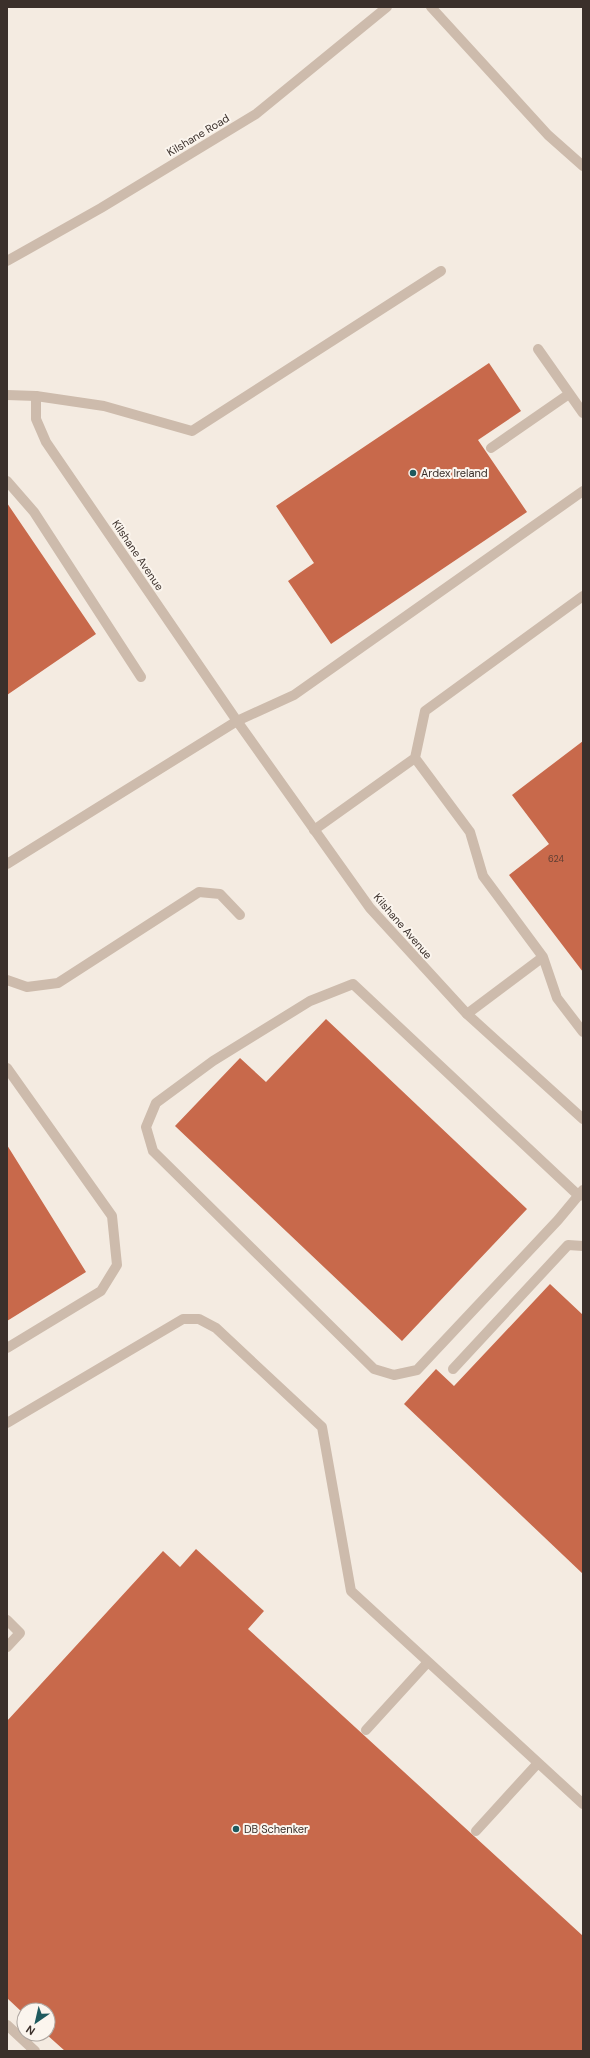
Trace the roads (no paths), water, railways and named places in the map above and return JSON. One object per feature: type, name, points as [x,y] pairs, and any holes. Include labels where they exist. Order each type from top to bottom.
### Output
[{"type":"street","name":"Kilshane Road","points":[[7,261],[101,208],[256,114],[387,7]]},
{"type":"street","points":[[432,7],[548,135],[583,166]]},
{"type":"street","points":[[7,395],[36,396],[104,406],[192,431],[441,271]]},
{"type":"street","points":[[538,349],[583,413]]},
{"type":"street","points":[[491,448],[569,394]]},
{"type":"street","name":"Kilshane Avenue","points":[[36,396],[36,419],[46,442],[237,721],[370,908],[467,1014],[583,1119]]},
{"type":"street","points":[[7,481],[34,512],[140,677]]},
{"type":"street","points":[[7,864],[237,721],[294,695],[583,491]]},
{"type":"street","points":[[314,830],[415,758],[425,711],[583,596]]},
{"type":"street","points":[[415,758],[470,832],[483,876],[542,957],[557,998],[583,1032]]},
{"type":"street","points":[[7,980],[27,987],[58,983],[199,892],[220,894],[240,915]]},
{"type":"street","points":[[467,1014],[542,957]]},
{"type":"street","points":[[353,984],[581,1193],[558,1220],[417,1370],[394,1375],[374,1369],[153,1150],[146,1127],[156,1103],[213,1062],[310,1001],[353,984]]},
{"type":"street","points":[[7,1068],[112,1216],[118,1265],[101,1290],[7,1348]]},
{"type":"street","points":[[453,1369],[568,1245],[583,1246]]},
{"type":"street","points":[[7,1423],[183,1319],[199,1319],[210,1325],[232,1342],[322,1427],[350,1591],[583,1804]]},
{"type":"street","points":[[7,1620],[20,1633],[7,1647]]},
{"type":"street","points":[[366,1730],[428,1662]]},
{"type":"street","points":[[476,1831],[538,1763]]},
{"type":"street","points":[[7,2025],[35,2051]]},
{"type":"place","name":"Ardex Ireland","points":[[413,473]]},
{"type":"place","name":"DB Schenker","points":[[236,1829]]}]
